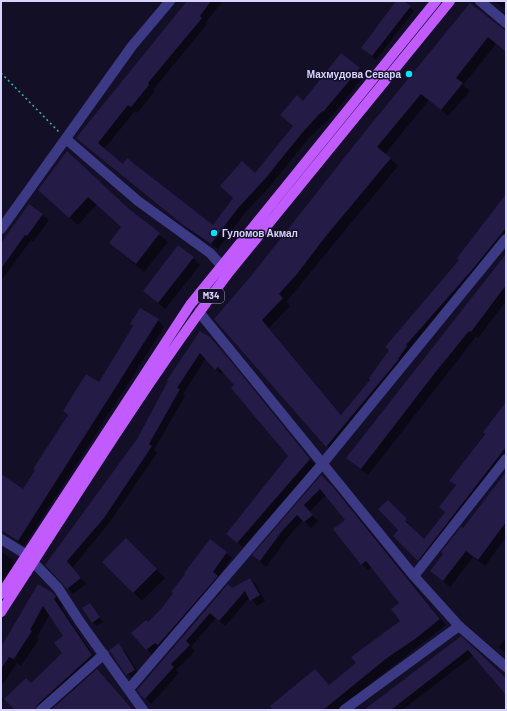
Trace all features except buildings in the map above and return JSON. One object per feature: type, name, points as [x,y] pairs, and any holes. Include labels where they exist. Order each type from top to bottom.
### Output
[{"type":"main road","name":"M34","points":[[1,612],[30,559],[171,334],[221,265],[436,1]]},
{"type":"main road","name":"M34","points":[[1,594],[30,559],[199,312],[450,1]]},
{"type":"street","points":[[1,229],[132,46],[170,1]]},
{"type":"street","points":[[480,1],[506,23]]},
{"type":"street","points":[[66,139],[138,201],[210,253],[221,265]]},
{"type":"street","points":[[129,689],[323,463],[506,239]]},
{"type":"street","points":[[199,312],[414,576],[459,626],[506,667]]},
{"type":"street","points":[[414,576],[506,459]]},
{"type":"street","points":[[1,538],[30,559],[58,588],[80,622],[143,710]]},
{"type":"street","points":[[344,710],[459,626]]},
{"type":"street","points":[[41,710],[104,654]]},
{"type":"path","points":[[1,73],[66,139]]},
{"type":"place","name":"Махмудова Севара","points":[[409,74]]},
{"type":"place","name":"Гуломов Акмал","points":[[214,233]]}]
